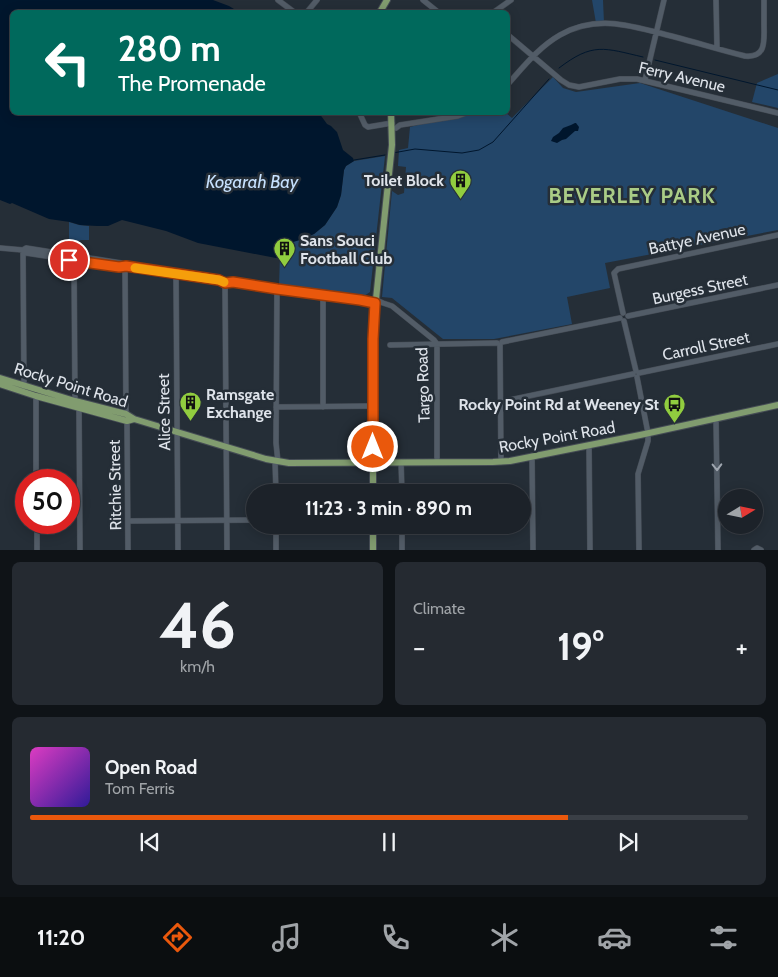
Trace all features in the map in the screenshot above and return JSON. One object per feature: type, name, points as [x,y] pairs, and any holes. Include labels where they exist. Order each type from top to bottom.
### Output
[{"type":"main road","points":[[373,484],[373,328],[396,124],[394,115]]},
{"type":"main road","name":"Rocky Point Road","points":[[0,378],[24,388],[36,396],[80,408],[129,418]]},
{"type":"main road","name":"Rocky Point Road","points":[[0,384],[75,401],[277,462],[289,463],[501,462],[778,405]]},
{"type":"main road","points":[[373,534],[374,550]]},
{"type":"street","points":[[278,0],[291,10]]},
{"type":"street","points":[[308,10],[317,0]]},
{"type":"street","points":[[423,0],[436,10]]},
{"type":"street","points":[[497,10],[511,0]]},
{"type":"street","points":[[645,80],[664,0]]},
{"type":"street","points":[[716,0],[716,48]]},
{"type":"street","points":[[510,82],[533,56],[546,45],[560,35],[590,24],[624,24],[749,56],[757,54],[764,46],[764,0]]},
{"type":"street","name":"Ferry Avenue","points":[[510,36],[565,82],[574,86],[584,86],[626,78],[645,80],[778,113]]},
{"type":"street","points":[[360,115],[365,125],[368,126],[396,124],[454,115]]},
{"type":"street","name":"Battye Avenue","points":[[624,317],[614,273],[616,270],[778,235]]},
{"type":"street","points":[[0,248],[23,250],[26,248],[70,254],[121,263],[126,266]]},
{"type":"street","points":[[23,250],[26,253],[219,280],[225,283],[233,282],[376,301]]},
{"type":"street","points":[[23,250],[24,388]]},
{"type":"street","points":[[74,260],[75,401]]},
{"type":"street","name":"Ritchie Street","points":[[126,266],[129,418],[128,550]]},
{"type":"street","name":"Alice Street","points":[[176,274],[178,550]]},
{"type":"street","points":[[225,283],[227,550]]},
{"type":"street","name":"Burgess Street","points":[[390,344],[500,344],[778,285]]},
{"type":"street","points":[[276,484],[277,289]]},
{"type":"street","points":[[323,295],[323,407]]},
{"type":"street","name":"Targo Road","points":[[376,301],[392,306],[437,344],[437,462]]},
{"type":"street","points":[[624,317],[648,433],[648,441],[638,474],[639,550]]},
{"type":"street","points":[[500,344],[501,462]]},
{"type":"street","name":"Carroll Street","points":[[500,402],[778,344]]},
{"type":"street","points":[[36,396],[36,469]]},
{"type":"street","points":[[276,407],[373,406]]},
{"type":"street","points":[[80,408],[80,550]]},
{"type":"street","points":[[716,418],[718,550]]},
{"type":"street","points":[[589,444],[590,550]]},
{"type":"street","points":[[532,456],[533,550]]},
{"type":"street","points":[[401,462],[402,484]]},
{"type":"street","points":[[128,521],[246,520]]},
{"type":"street","points":[[37,534],[37,550]]},
{"type":"street","points":[[276,534],[276,550]]},
{"type":"street","points":[[402,534],[402,550]]},
{"type":"street","points":[[754,550],[757,548],[761,550]]},
{"type":"shaded area","points":[[592,0],[603,0],[604,23],[596,23]]},
{"type":"shaded area","points":[[778,74],[778,108],[752,102],[757,83]]},
{"type":"shaded area","points":[[553,77],[563,88],[576,92],[640,83],[778,128],[778,230],[605,263],[610,288],[567,297],[572,324],[494,339],[443,339],[392,298],[382,297],[392,191],[398,195],[404,193],[406,167],[398,166],[399,150],[408,148],[410,127],[455,115],[508,115],[512,118]]},
{"type":"shaded area","points":[[385,156],[370,292],[364,296],[279,285],[282,246],[314,234],[325,225],[337,207],[346,166],[354,161]]},
{"type":"shaded area","points":[[69,222],[89,226],[89,240],[79,241],[79,253],[69,251]]},
{"type":"water","name":"Kogarah Bay","points":[[0,0],[213,0],[236,10],[10,10],[10,115],[320,115],[327,124],[337,132],[343,150],[354,161],[346,166],[344,170],[341,195],[337,207],[325,225],[314,234],[283,245],[280,256],[276,258],[198,243],[166,231],[122,220],[108,226],[97,226],[49,219],[12,203],[0,200]]},
{"type":"water","points":[[576,123],[579,127],[578,131],[557,143],[551,141],[563,128]]},
{"type":"waterway","points":[[559,68],[581,54],[599,49],[643,57]]},
{"type":"waterway","points":[[655,60],[778,90]]},
{"type":"waterway","points":[[393,153],[415,149],[462,153],[479,150],[493,142],[549,79]]},
{"type":"waterway","points":[[354,160],[385,155]]},
{"type":"slow traffic","points":[[135,268],[224,282]]},
{"type":"place","name":"Toilet Block","points":[[460,199]]},
{"type":"place","name":"Sans Souci Football Club","points":[[284,268]]},
{"type":"place","name":"Ramsgate Exchange","points":[[190,422]]},
{"type":"place","name":"Rocky Point Rd at Weeney St","points":[[675,423]]},
{"type":"district","name":"BEVERLEY PARK","points":[[632,195]]},
{"type":"route","points":[[69,260],[119,267],[126,266],[219,280],[225,283],[233,282],[375,303],[373,447]]}]
